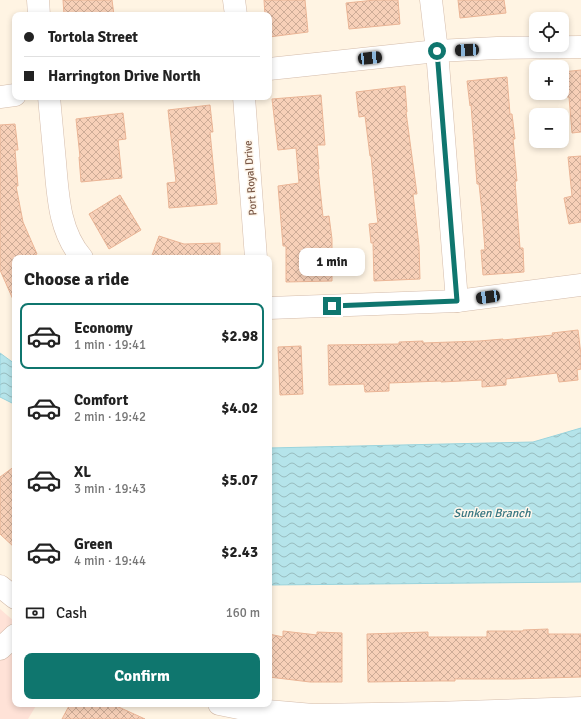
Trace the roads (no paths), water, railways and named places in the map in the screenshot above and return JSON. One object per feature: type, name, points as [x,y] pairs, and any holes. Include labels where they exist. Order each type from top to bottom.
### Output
[{"type":"street","points":[[38,0],[40,12]]},
{"type":"street","points":[[234,0],[236,12]]},
{"type":"street","points":[[431,0],[437,51],[457,301]]},
{"type":"street","points":[[272,69],[437,51],[497,48],[581,47]]},
{"type":"street","points":[[0,97],[12,95]]},
{"type":"street","points":[[48,100],[59,204],[64,228],[80,255]]},
{"type":"street","name":"Port Royal Drive","points":[[244,100],[256,255]]},
{"type":"street","points":[[272,308],[457,301],[581,285]]},
{"type":"street","points":[[0,586],[12,596]]},
{"type":"street","points":[[0,649],[12,638]]},
{"type":"street","points":[[234,707],[313,715],[581,708]]},
{"type":"water","points":[[0,353],[12,362],[12,403],[0,397]]},
{"type":"water","name":"Sunken Branch","points":[[581,428],[581,582],[272,585],[272,448],[533,442]]}]
